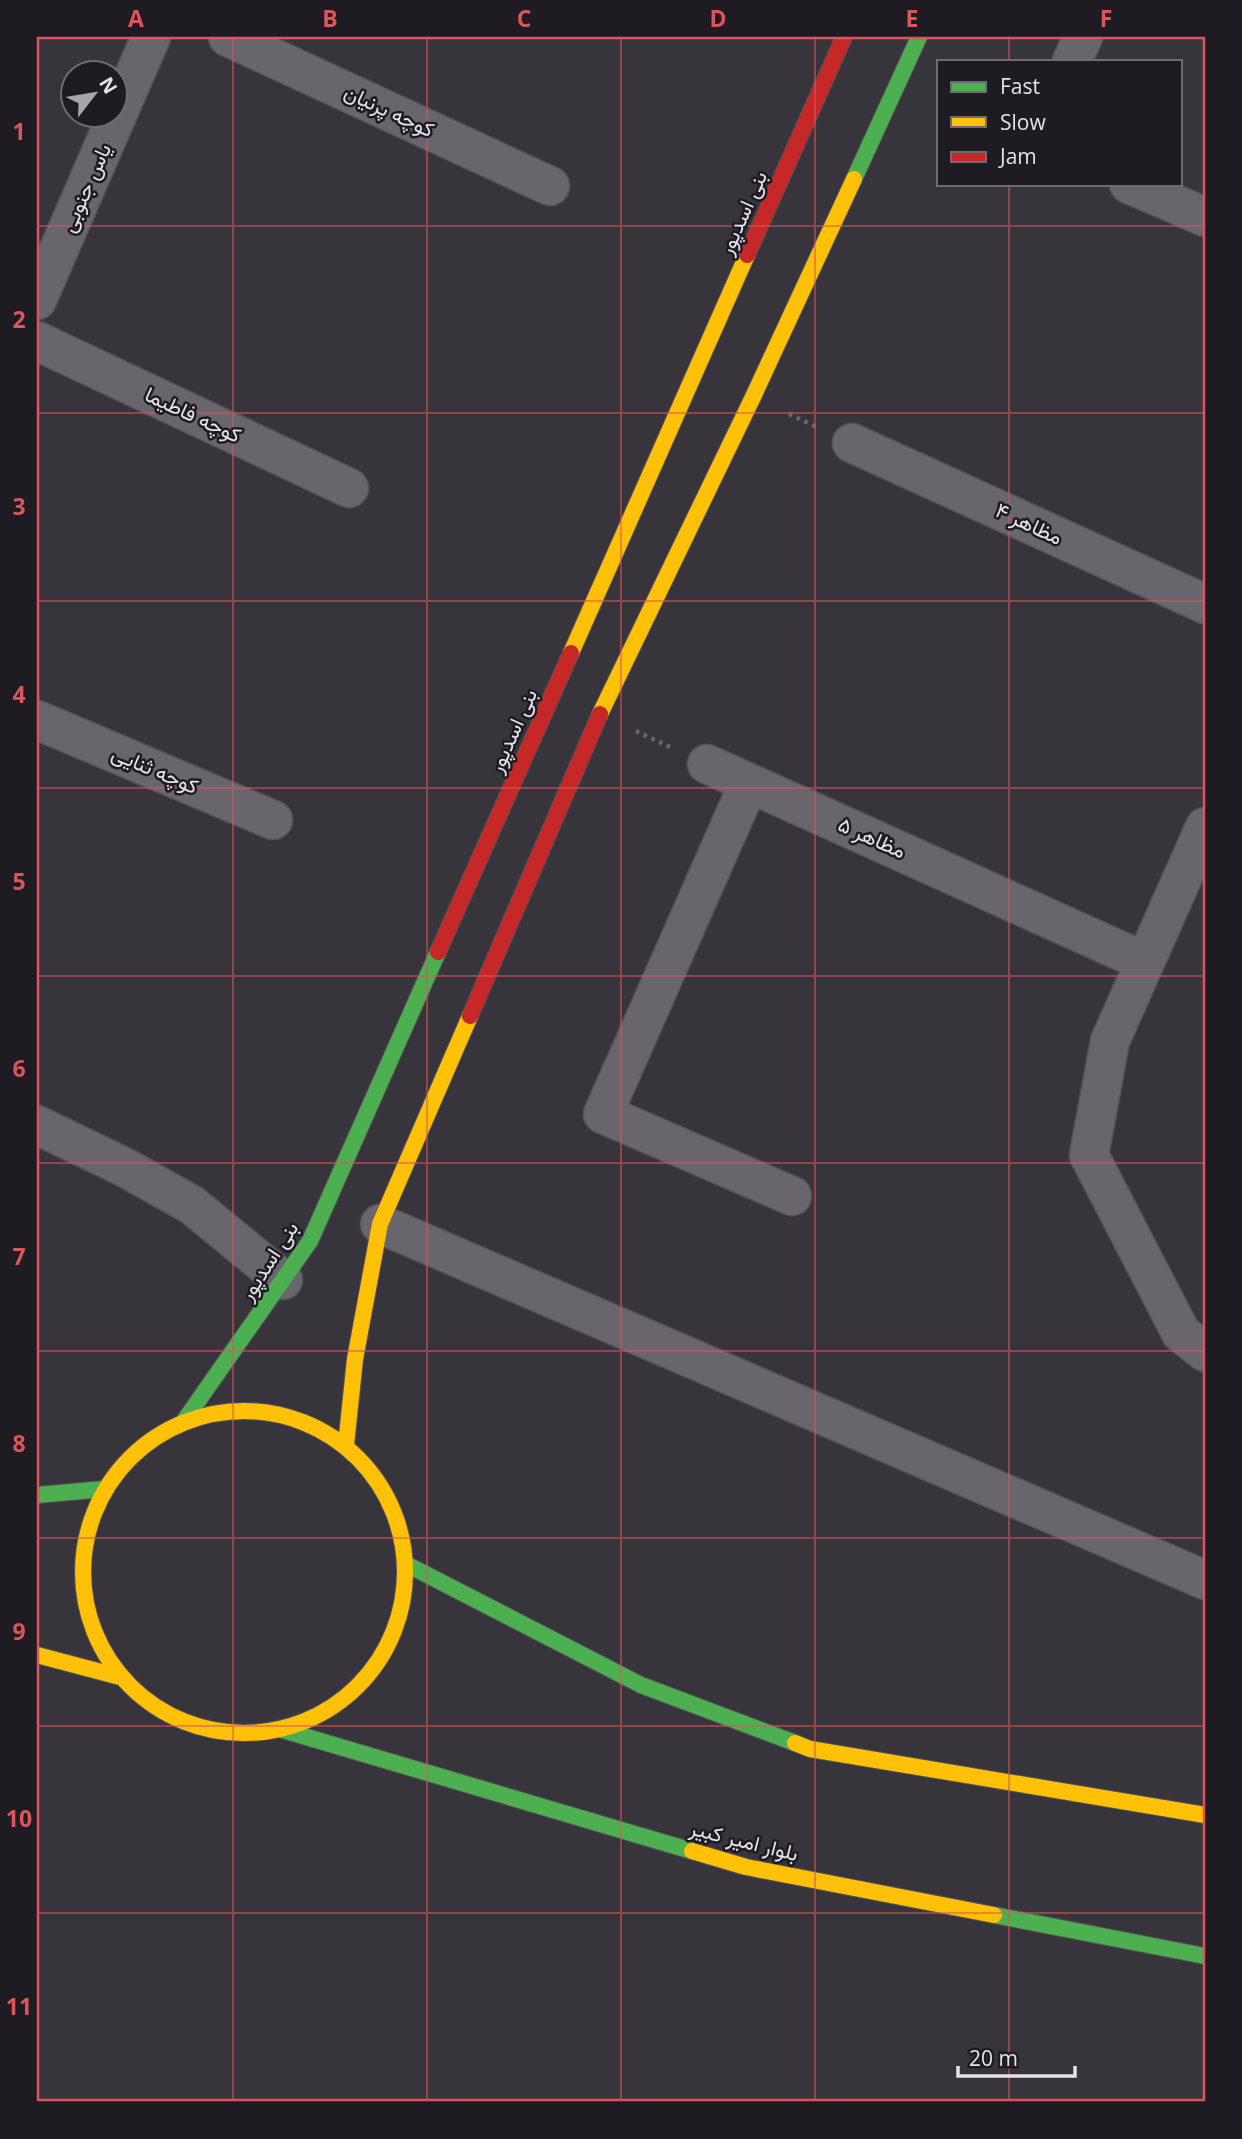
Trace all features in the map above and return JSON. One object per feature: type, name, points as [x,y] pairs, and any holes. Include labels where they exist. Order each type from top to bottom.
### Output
[{"type":"main road","name":"بنی اسدپور","points":[[184,1421],[310,1241],[844,37]]},
{"type":"main road","points":[[346,1446],[355,1359],[380,1224],[600,715],[753,397],[919,37]]},
{"type":"main road","points":[[240,1410],[296,1418],[346,1446],[376,1479],[397,1519],[406,1563],[399,1619],[374,1669],[334,1707],[283,1730],[223,1733],[167,1714],[121,1677],[95,1634],[82,1586],[86,1536],[104,1489],[139,1448],[184,1421],[240,1410]]},
{"type":"main road","points":[[37,1494],[104,1489]]},
{"type":"main road","points":[[406,1563],[641,1685],[810,1749],[1205,1815]]},
{"type":"main road","points":[[37,1655],[121,1677]]},
{"type":"main road","name":"بلوار امیر کبیر","points":[[283,1730],[746,1867],[1205,1956]]},
{"type":"street","name":"یاس جنوبی","points":[[40,282],[151,37]]},
{"type":"street","name":"کوچه پرنیان","points":[[228,37],[550,186]]},
{"type":"street","points":[[1072,60],[1083,37]]},
{"type":"street","points":[[1134,186],[1205,217]]},
{"type":"street","name":"کوچه فاطیما","points":[[37,341],[349,488]]},
{"type":"street","name":"مظاهر ۴","points":[[852,443],[1205,604]]},
{"type":"street","name":"کوچه ثنایی","points":[[37,719],[273,820]]},
{"type":"street","name":"مظاهر ۵","points":[[707,764],[1145,962]]},
{"type":"street","points":[[749,783],[603,1114],[792,1196]]},
{"type":"street","points":[[1205,827],[1110,1041],[1089,1155],[1181,1334],[1205,1352]]},
{"type":"street","points":[[37,1125],[126,1168],[192,1205],[283,1280]]},
{"type":"street","points":[[380,1224],[1205,1580]]},
{"type":"path","points":[[753,397],[852,443]]},
{"type":"path","points":[[600,715],[707,764]]},
{"type":"traffic: fast","points":[[854,179],[919,37]]},
{"type":"traffic: fast","points":[[184,1421],[310,1241],[438,952]]},
{"type":"traffic: fast","points":[[37,1495],[104,1489]]},
{"type":"traffic: fast","points":[[406,1564],[641,1685],[795,1743]]},
{"type":"traffic: fast","points":[[283,1730],[692,1851]]},
{"type":"traffic: fast","points":[[994,1915],[1205,1956]]},
{"type":"traffic: slow","points":[[600,714],[753,397],[854,179]]},
{"type":"traffic: slow","points":[[571,653],[747,255]]},
{"type":"traffic: slow","points":[[346,1445],[355,1359],[380,1224],[470,1016]]},
{"type":"traffic: slow","points":[[244,1411],[291,1418],[320,1430],[358,1458],[386,1496],[398,1525],[405,1572],[398,1619],[386,1648],[358,1686],[320,1714],[291,1726],[244,1733],[197,1726],[168,1714],[130,1686],[102,1648],[90,1619],[83,1572],[90,1525],[102,1496],[130,1458],[168,1430],[197,1418],[244,1411]]},
{"type":"traffic: slow","points":[[37,1655],[120,1677]]},
{"type":"traffic: slow","points":[[795,1743],[810,1749],[1205,1815]]},
{"type":"traffic: slow","points":[[692,1851],[746,1867],[994,1915]]},
{"type":"traffic: jam","points":[[747,255],[844,37]]},
{"type":"traffic: jam","points":[[438,952],[571,653]]},
{"type":"traffic: jam","points":[[470,1016],[600,714]]}]
